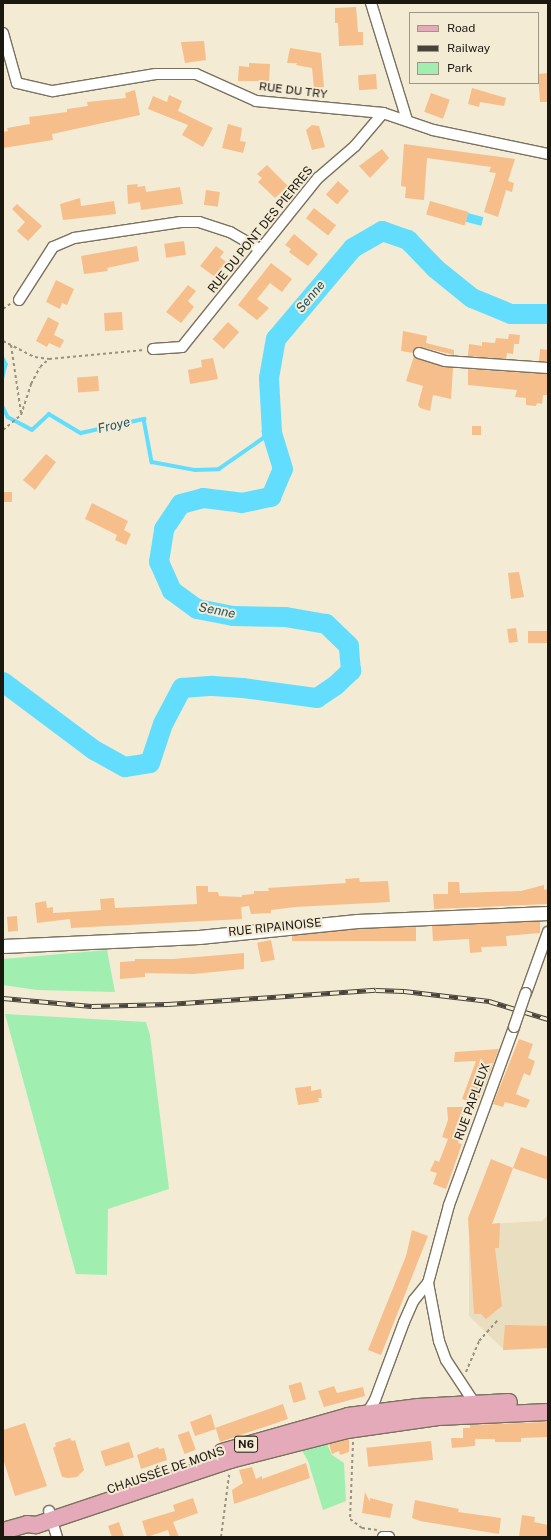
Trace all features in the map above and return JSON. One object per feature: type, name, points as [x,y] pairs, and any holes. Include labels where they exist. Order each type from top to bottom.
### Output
[{"type":"main road","name":"CHAUSSÉE DE MONS","points":[[50,1516],[270,1437],[369,1412],[478,1408],[548,1402]]},
{"type":"main road","name":"CHAUSSÉE DE MONS","points":[[3,1531],[27,1524],[33,1516],[50,1516],[230,1460],[350,1429],[438,1417],[478,1408],[548,1412]]},
{"type":"street","points":[[371,3],[407,120]]},
{"type":"street","name":"RUE DU TRY","points":[[3,33],[17,83],[53,91],[156,74],[196,74],[256,101],[383,113],[433,130],[548,154]]},
{"type":"street","name":"RUE DU PONT DES PIERRES","points":[[153,349],[182,347],[200,327],[259,249],[318,178],[355,146],[383,113]]},
{"type":"street","points":[[19,300],[53,247],[74,238],[181,222],[198,222],[230,232],[259,249]]},
{"type":"street","points":[[419,353],[445,361],[548,368]]},
{"type":"street","name":"RUE RIPAINOISE","points":[[3,946],[199,937],[357,921],[548,913]]},
{"type":"street","name":"RUE PAPLEUX","points":[[350,1429],[369,1412],[414,1300],[428,1283],[449,1205],[548,932]]},
{"type":"street","name":"RUE PAPLEUX","points":[[428,1283],[439,1341],[446,1360],[478,1408]]},
{"type":"street","points":[[50,1516],[57,1537]]},
{"type":"street","points":[[380,1533],[389,1537]]},
{"type":"path","points":[[3,341],[35,357],[49,359],[153,349]]},
{"type":"path","points":[[12,345],[21,415]]},
{"type":"path","points":[[3,430],[21,415],[31,384],[40,367],[49,359]]},
{"type":"path","points":[[460,1379],[468,1370],[479,1341],[498,1320]]},
{"type":"path","points":[[350,1429],[350,1519],[362,1528],[380,1533]]},
{"type":"path","points":[[221,1537],[230,1460]]},
{"type":"shaded area","points":[[548,1215],[548,1347],[502,1348],[469,1316],[469,1225],[542,1221]]},
{"type":"green space","points":[[107,950],[115,992],[37,990],[3,985],[3,959]]},
{"type":"green space","points":[[5,1014],[146,1022],[150,1035],[169,1189],[108,1209],[107,1275],[76,1274]]},
{"type":"green space","points":[[325,1440],[332,1455],[344,1463],[346,1501],[323,1510],[308,1461],[301,1449]]},
{"type":"water","points":[[468,213],[483,217],[481,226],[466,222]]},
{"type":"building","points":[[356,7],[358,32],[363,32],[363,45],[339,46],[338,23],[335,23],[335,8]]},
{"type":"building","points":[[204,41],[206,60],[185,63],[181,42]]},
{"type":"building","points":[[290,48],[321,53],[324,87],[314,88],[312,68],[296,65],[297,63],[287,63]]},
{"type":"building","points":[[249,63],[270,64],[269,81],[238,81],[239,66],[249,67]]},
{"type":"building","points":[[548,73],[548,102],[540,102],[539,74]]},
{"type":"building","points":[[376,74],[377,89],[359,90],[358,75]]},
{"type":"building","points":[[472,88],[506,98],[504,106],[480,102],[479,107],[468,104]]},
{"type":"building","points":[[135,90],[140,115],[52,134],[53,140],[3,148],[3,132],[8,131],[7,128],[30,124],[29,117],[67,112],[67,109],[88,106],[87,102],[126,98],[125,93]]},
{"type":"building","points":[[431,93],[450,100],[443,119],[424,112]]},
{"type":"building","points":[[169,95],[182,101],[178,111],[213,128],[203,147],[182,135],[188,125],[148,109],[153,96],[167,102]]},
{"type":"building","points":[[228,124],[242,128],[240,141],[246,142],[243,153],[222,148]]},
{"type":"building","points":[[312,125],[319,126],[325,147],[312,150],[306,130]]},
{"type":"building","points":[[404,144],[515,159],[508,181],[514,183],[512,192],[506,190],[498,217],[484,212],[496,173],[489,172],[491,167],[427,158],[424,200],[405,198],[406,187],[401,186]]},
{"type":"building","points":[[382,149],[389,158],[370,178],[359,166]]},
{"type":"building","points":[[267,165],[288,186],[275,198],[258,182],[262,178],[257,174]]},
{"type":"building","points":[[338,181],[349,191],[337,204],[326,194]]},
{"type":"building","points":[[138,184],[137,187],[145,186],[146,192],[180,187],[183,204],[141,210],[140,202],[128,204],[127,185]]},
{"type":"building","points":[[206,190],[220,192],[218,207],[204,205]]},
{"type":"building","points":[[80,198],[81,206],[114,201],[116,214],[63,220],[60,204]]},
{"type":"building","points":[[430,201],[468,212],[465,225],[426,214]]},
{"type":"building","points":[[17,204],[42,226],[28,241],[17,231],[25,222],[12,209]]},
{"type":"building","points":[[314,208],[336,225],[328,235],[306,218]]},
{"type":"building","points":[[294,234],[318,254],[308,266],[289,252],[291,249],[285,245]]},
{"type":"building","points":[[184,241],[186,255],[166,258],[164,244]]},
{"type":"building","points":[[137,246],[139,261],[107,268],[108,271],[84,274],[81,256]]},
{"type":"building","points":[[216,246],[224,252],[220,257],[226,262],[215,277],[200,266]]},
{"type":"building","points":[[271,263],[292,279],[282,292],[270,283],[257,299],[269,308],[257,320],[238,305]]},
{"type":"building","points":[[56,280],[74,289],[67,305],[62,303],[60,309],[46,302]]},
{"type":"building","points":[[188,285],[196,291],[188,301],[194,307],[181,323],[166,312]]},
{"type":"building","points":[[122,312],[123,330],[105,331],[104,313]]},
{"type":"building","points":[[48,317],[59,323],[54,335],[64,340],[60,348],[49,343],[47,347],[36,341]]},
{"type":"building","points":[[228,322],[239,332],[224,349],[213,339]]},
{"type":"building","points":[[403,331],[427,336],[426,343],[454,350],[454,355],[421,347],[415,348],[413,353],[401,351]]},
{"type":"building","points":[[509,334],[520,335],[519,344],[514,344],[513,354],[507,353],[506,359],[468,356],[469,344],[482,346],[482,342],[495,343],[496,338],[508,339]]},
{"type":"building","points":[[540,349],[548,350],[548,361],[539,361]]},
{"type":"building","points":[[414,356],[453,368],[451,399],[433,395],[430,411],[420,408],[418,405],[423,386],[406,381]]},
{"type":"building","points":[[213,358],[218,379],[190,384],[188,370],[202,367],[201,360]]},
{"type":"building","points":[[468,369],[548,374],[548,395],[543,395],[542,404],[537,403],[536,406],[526,405],[526,398],[515,397],[517,390],[468,385]]},
{"type":"building","points":[[98,376],[99,391],[78,392],[77,377]]},
{"type":"building","points":[[472,426],[481,426],[481,435],[472,435]]},
{"type":"building","points":[[46,454],[56,462],[35,490],[23,480]]},
{"type":"building","points":[[3,492],[12,492],[12,502],[3,502]]},
{"type":"building","points":[[92,503],[128,521],[124,530],[131,534],[126,545],[115,540],[117,535],[85,519]]},
{"type":"building","points":[[519,572],[524,597],[511,599],[508,573]]},
{"type":"building","points":[[516,628],[518,642],[509,643],[507,629]]},
{"type":"building","points":[[528,631],[548,631],[548,643],[528,643]]},
{"type":"building","points":[[359,878],[360,882],[388,881],[390,902],[295,907],[271,910],[271,913],[251,914],[249,906],[241,907],[242,919],[71,928],[70,919],[37,923],[35,903],[46,901],[47,908],[53,907],[53,913],[101,910],[100,899],[114,898],[115,908],[197,904],[196,886],[208,886],[208,892],[218,892],[219,896],[242,897],[242,895],[254,894],[254,891],[269,891],[268,888],[346,883],[345,879]]},
{"type":"building","points":[[448,882],[459,882],[460,893],[521,891],[544,885],[544,890],[548,889],[548,904],[434,909],[433,894],[448,894]]},
{"type":"building","points":[[17,916],[18,931],[8,932],[7,917]]},
{"type":"building","points":[[540,921],[540,933],[506,936],[507,946],[481,947],[482,952],[470,953],[469,939],[433,941],[432,926]]},
{"type":"building","points":[[292,927],[416,927],[416,941],[292,941]]},
{"type":"building","points":[[271,940],[275,960],[261,962],[257,943]]},
{"type":"building","points":[[244,953],[244,969],[193,974],[145,973],[145,977],[120,979],[120,962],[135,961],[135,959],[173,959]]},
{"type":"building","points":[[519,1039],[533,1044],[528,1058],[535,1061],[530,1076],[524,1073],[516,1094],[530,1100],[526,1108],[505,1102],[503,1107],[493,1104]]},
{"type":"building","points":[[499,1049],[477,1105],[462,1099],[476,1061],[454,1062],[455,1052]]},
{"type":"building","points":[[311,1086],[311,1091],[321,1089],[322,1098],[318,1098],[319,1102],[298,1105],[295,1088]]},
{"type":"building","points":[[447,1107],[463,1107],[464,1127],[458,1143],[462,1144],[446,1189],[433,1184],[437,1173],[430,1171],[435,1160],[439,1162],[448,1139],[442,1137],[448,1120]]},
{"type":"building","points":[[521,1147],[548,1157],[548,1180],[513,1168]]},
{"type":"building","points":[[491,1159],[513,1168],[492,1224],[500,1223],[499,1248],[495,1248],[502,1306],[486,1319],[481,1314],[474,1314],[468,1218]]},
{"type":"building","points":[[412,1230],[428,1236],[381,1355],[368,1350],[406,1256]]},
{"type":"building","points":[[505,1325],[548,1326],[548,1348],[503,1350]]},
{"type":"building","points":[[301,1382],[306,1399],[293,1403],[289,1386]]},
{"type":"building","points":[[334,1386],[337,1393],[363,1387],[365,1396],[324,1407],[318,1391]]},
{"type":"building","points":[[283,1404],[288,1419],[220,1442],[216,1429],[195,1436],[190,1422],[211,1414],[215,1428]]},
{"type":"building","points":[[548,1422],[548,1437],[521,1438],[521,1442],[495,1442],[495,1439],[475,1439],[475,1446],[452,1448],[451,1438],[463,1438],[463,1428],[470,1428],[470,1425]]},
{"type":"building","points":[[25,1423],[47,1486],[15,1496],[3,1459],[3,1430]]},
{"type":"building","points":[[189,1431],[196,1450],[185,1454],[178,1435]]},
{"type":"building","points":[[70,1438],[72,1441],[75,1440],[84,1470],[77,1477],[68,1478],[62,1477],[53,1448],[56,1446],[55,1443]]},
{"type":"building","points":[[349,1439],[349,1452],[340,1455],[339,1451],[332,1454],[329,1444]]},
{"type":"building","points":[[431,1441],[433,1460],[368,1467],[366,1448]]},
{"type":"building","points":[[129,1442],[134,1457],[105,1466],[100,1451]]},
{"type":"building","points":[[158,1447],[159,1449],[164,1448],[167,1460],[141,1469],[137,1455]]},
{"type":"building","points":[[306,1463],[310,1478],[234,1504],[232,1490],[243,1483],[239,1470],[252,1467],[256,1479],[262,1476],[262,1479]]},
{"type":"building","points":[[365,1492],[370,1502],[370,1498],[393,1504],[390,1518],[362,1513]]},
{"type":"building","points":[[193,1498],[198,1513],[173,1522],[179,1537],[170,1537],[168,1530],[147,1537],[142,1521],[175,1511],[173,1505]]},
{"type":"building","points":[[415,1500],[459,1509],[458,1512],[501,1518],[499,1534],[420,1521],[412,1518]]},
{"type":"building","points":[[522,1515],[535,1517],[534,1522],[548,1525],[548,1537],[519,1537]]},
{"type":"building","points":[[119,1522],[124,1537],[112,1537],[108,1526]]},
{"type":"waterway","name":"Senne","points":[[3,682],[94,750],[125,767],[150,763],[163,724],[182,688],[213,686],[243,688],[317,698],[336,685],[351,671],[349,646],[326,624],[285,617],[233,616],[197,609],[172,591],[159,562],[164,529],[181,504],[203,498],[242,503],[271,497],[283,469],[272,432],[269,378],[276,339],[353,248],[382,231],[408,240],[436,269],[472,298],[511,314],[548,314]]},
{"type":"waterway","name":"Froye","points":[[3,358],[6,364],[3,377]]},
{"type":"waterway","name":"Froye","points":[[3,407],[8,417],[32,430],[49,414],[81,433],[144,419],[152,462],[195,470],[219,469],[272,432]]},
{"type":"railway","points":[[3,998],[92,1006],[168,1004],[376,990],[404,991],[489,1001],[548,1019]]}]
